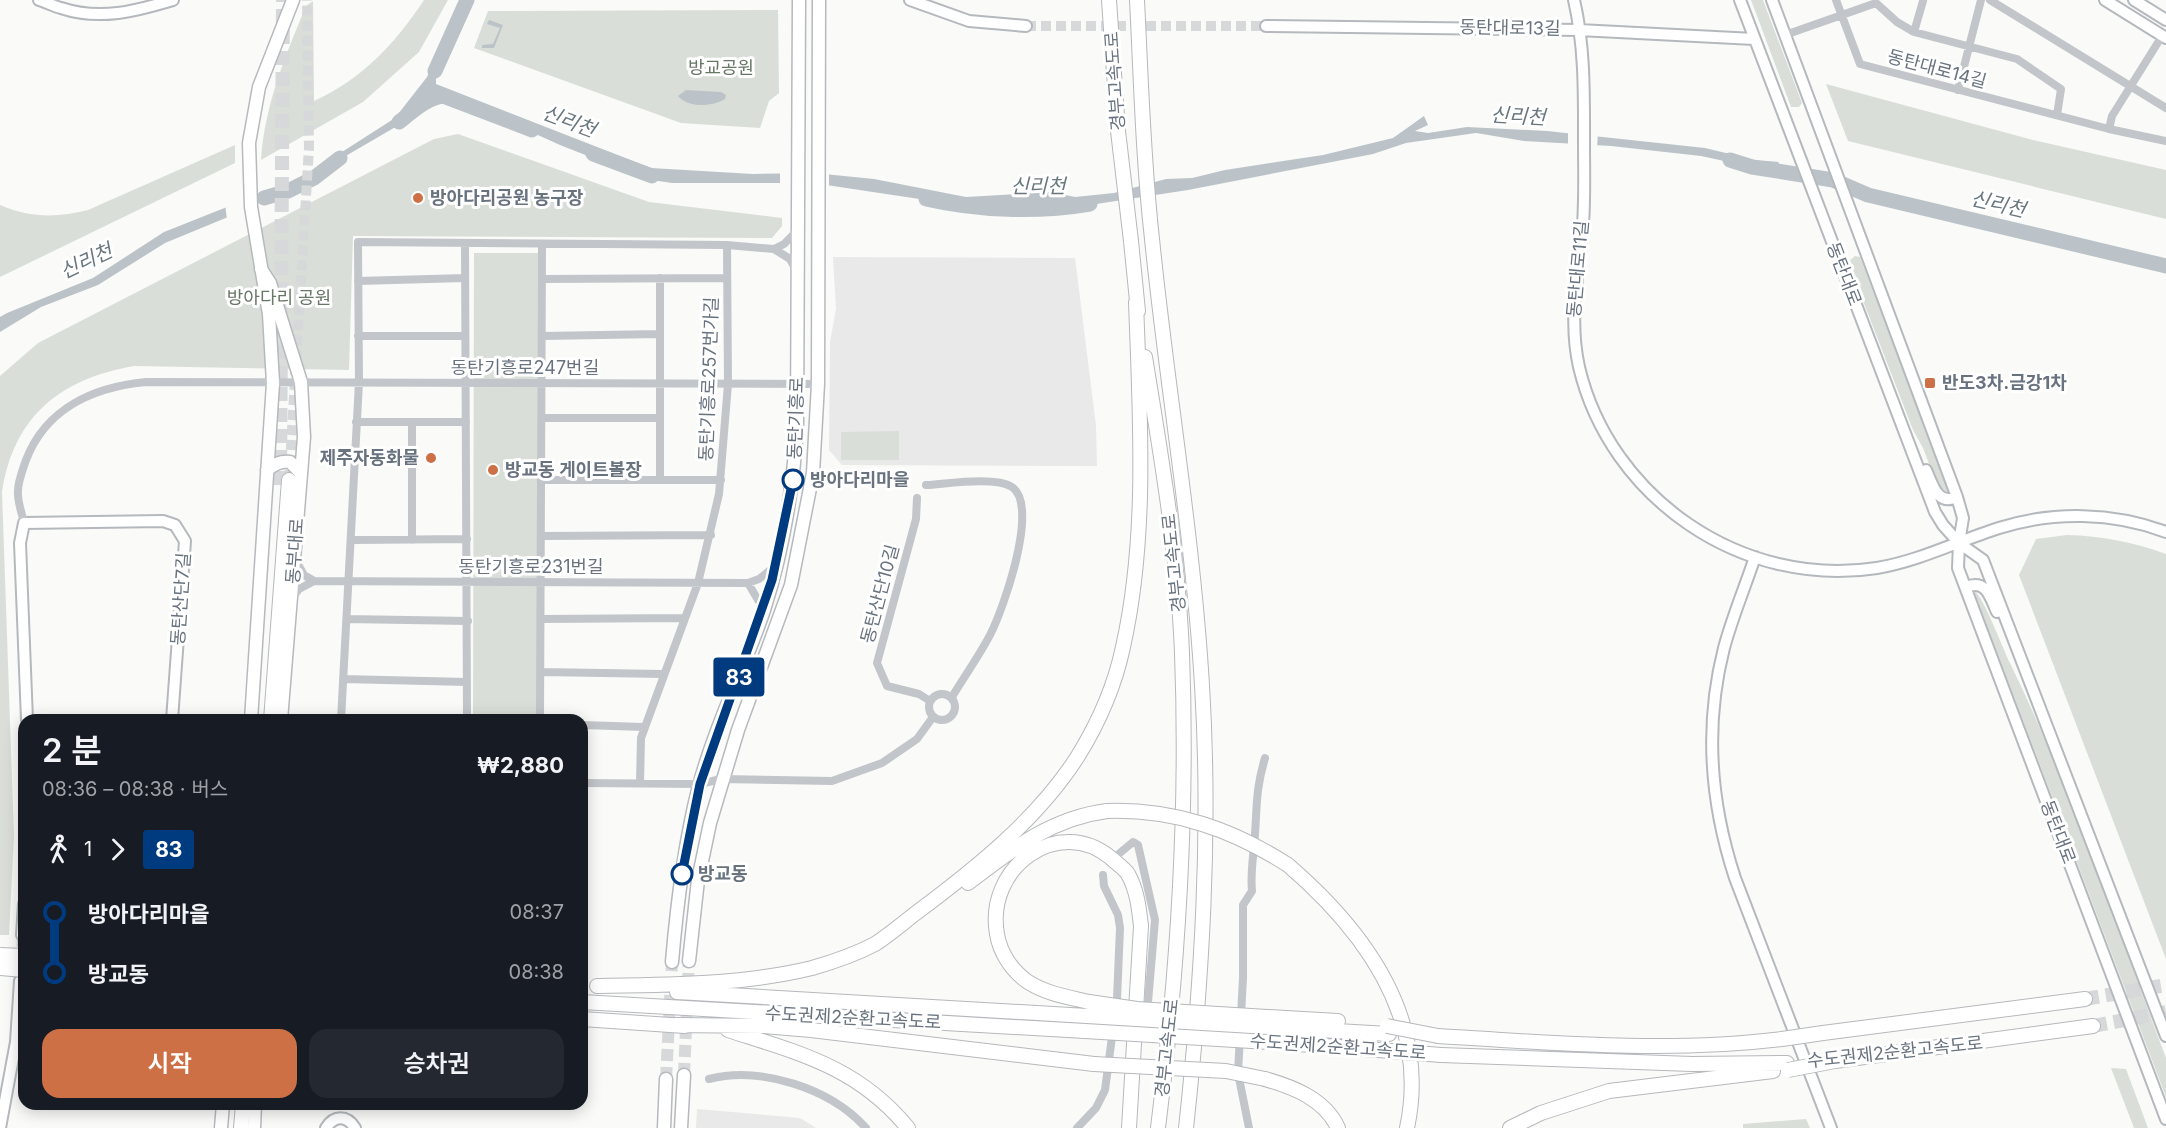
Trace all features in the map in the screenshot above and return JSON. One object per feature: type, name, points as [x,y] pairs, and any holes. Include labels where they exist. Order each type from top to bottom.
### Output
[{"type":"highway","name":"경부고속도로","points":[[1109,0],[1118,131],[1137,302],[1166,485],[1182,652],[1181,846],[1170,1038],[1158,1128]]},
{"type":"highway","name":"경부고속도로","points":[[1137,0],[1151,238],[1184,490],[1202,688],[1206,787],[1204,900],[1195,1050],[1186,1128]]},
{"type":"highway","points":[[875,944],[953,885],[1042,803],[1077,756],[1107,700],[1124,645],[1137,545],[1140,419],[1137,302]]},
{"type":"highway","name":"동부대로","points":[[263,714],[290,479]]},
{"type":"highway","name":"동부대로","points":[[272,714],[290,479]]},
{"type":"highway","points":[[597,986],[675,984],[765,977],[813,967],[875,944],[1044,830],[1067,819],[1107,812],[1148,811],[1215,827],[1254,843],[1288,866],[1347,921],[1375,962],[1400,1013],[1410,1049],[1413,1088],[1407,1128]]},
{"type":"highway","points":[[1129,1128],[1141,926],[1137,894],[1127,872],[1104,853],[1085,845],[1062,844],[1032,853],[1010,872],[998,894],[994,920],[998,942],[1013,969],[1028,982],[1047,992],[1089,1002],[1137,1009],[1285,1023]]},
{"type":"highway","points":[[0,955],[18,956]]},
{"type":"highway","points":[[0,968],[18,974]]},
{"type":"highway","name":"수도권제2순환고속도로","points":[[588,985],[1087,1017],[1285,1023],[1594,1046],[1751,1043],[2085,999]]},
{"type":"highway","name":"수도권제2순환고속도로","points":[[588,1002],[1285,1043],[1441,1055],[1692,1065],[1787,1066],[2093,1026]]},
{"type":"highway","points":[[588,1019],[724,1029],[807,1054],[857,1081],[882,1100],[908,1128]]},
{"type":"highway","points":[[675,1025],[764,1026],[1094,1064],[1226,1071],[1264,1078],[1305,1094],[1328,1112],[1338,1128]]},
{"type":"highway","points":[[1194,1128],[1195,1050]]},
{"type":"highway","points":[[1510,1128],[1541,1113],[1609,1091],[1787,1066]]},
{"type":"highway","points":[[232,1128],[234,1110]]},
{"type":"highway","points":[[241,1128],[242,1110]]},
{"type":"main road","points":[[251,714],[273,383],[272,344],[254,235],[249,174],[251,126],[259,87],[293,0]]},
{"type":"main road","name":"동탄기흥로","points":[[672,962],[685,851],[700,784],[764,610],[777,564],[793,480],[798,385],[799,0]]},
{"type":"main road","name":"동탄기흥로","points":[[689,961],[698,880],[721,779],[780,621],[800,547],[813,473],[818,384],[819,0]]},
{"type":"main road","name":"동부대로","points":[[261,268],[270,283],[301,382],[304,438],[290,479],[294,556],[282,714]]},
{"type":"main road","points":[[267,470],[276,463],[290,462],[290,479]]},
{"type":"main road","points":[[681,1128],[684,1075]]},
{"type":"main road","points":[[664,1128],[666,1079]]},
{"type":"main road","points":[[221,1128],[222,1110]]},
{"type":"main road","points":[[254,1128],[255,1110]]},
{"type":"street","points":[[43,1],[61,8],[99,15],[135,11],[173,0]]},
{"type":"street","points":[[910,0],[969,21],[1026,27]]},
{"type":"street","points":[[1574,0],[1579,30]]},
{"type":"street","name":"동탄대로","points":[[1740,0],[1935,512],[1942,525],[1959,543],[1983,560],[2166,1036]]},
{"type":"street","name":"동탄대로","points":[[1772,0],[1957,497],[1963,518],[1958,568],[2166,1119]]},
{"type":"street","name":"동탄대로14길","points":[[1836,0],[1860,64],[2109,129],[2166,141]]},
{"type":"street","points":[[1958,90],[1981,0]]},
{"type":"street","points":[[1990,0],[2129,88],[2166,108]]},
{"type":"street","points":[[2105,0],[2164,37],[2112,116],[2109,129]]},
{"type":"street","points":[[2134,0],[2166,21]]},
{"type":"street","name":"동탄대로14길","points":[[1914,32],[1923,1]]},
{"type":"street","name":"동탄대로14길","points":[[1785,35],[1876,2],[1896,22],[1914,32],[2017,59],[2058,85],[2062,95],[2057,115]]},
{"type":"street","name":"동탄대로13길","points":[[1266,26],[1579,30],[1754,39]]},
{"type":"street","name":"동탄대로11길","points":[[1579,30],[1584,90],[1584,194],[1583,222],[1574,287],[1573,327],[1579,366],[1602,429],[1625,466],[1663,507],[1703,534],[1755,557],[1818,570],[1879,568],[2000,528],[2056,516],[2118,519],[2166,532]]},
{"type":"street","points":[[774,249],[790,238],[798,222]]},
{"type":"street","points":[[341,714],[359,382],[358,242],[726,245],[774,249],[790,259],[798,273]]},
{"type":"street","points":[[465,243],[467,714]]},
{"type":"street","points":[[540,714],[543,582],[542,244]]},
{"type":"street","name":"동탄기흥로257번가길","points":[[640,783],[641,738],[698,583],[711,535],[721,480],[728,384],[726,245]]},
{"type":"street","points":[[358,281],[465,278]]},
{"type":"street","name":"동탄기흥로257번가길","points":[[542,279],[727,278]]},
{"type":"street","points":[[660,279],[660,480]]},
{"type":"street","points":[[542,336],[660,334]]},
{"type":"street","points":[[358,336],[465,336]]},
{"type":"street","name":"동탄기흥로247번길","points":[[24,523],[18,491],[28,455],[48,425],[79,399],[96,391],[129,383],[818,384]]},
{"type":"street","points":[[542,418],[660,418]]},
{"type":"street","points":[[356,422],[466,422]]},
{"type":"street","points":[[412,422],[412,540]]},
{"type":"street","points":[[1914,457],[1923,464],[1938,496],[1944,500],[1957,497]]},
{"type":"street","name":"동탄기흥로257번가길","points":[[542,480],[721,480]]},
{"type":"street","points":[[926,485],[995,482],[1011,486],[1018,494],[1024,509],[1016,561],[991,633],[952,697]]},
{"type":"street","name":"동탄산단10길","points":[[917,498],[916,519],[877,663],[887,686],[919,694],[930,701]]},
{"type":"street","name":"동탄산단7길","points":[[24,523],[163,522],[175,525],[182,532],[185,541],[172,714]]},
{"type":"street","points":[[24,523],[20,543],[27,714]]},
{"type":"street","points":[[542,536],[711,535]]},
{"type":"street","points":[[351,540],[468,539]]},
{"type":"street","points":[[291,600],[299,589],[314,581],[298,568],[294,556]]},
{"type":"street","points":[[1755,557],[1724,646],[1717,682],[1711,736],[1714,800],[1722,839],[1735,878],[1831,1128]]},
{"type":"street","points":[[764,610],[748,583],[759,579],[777,564]]},
{"type":"street","name":"동탄기흥로231번길","points":[[314,581],[748,583]]},
{"type":"street","points":[[1966,587],[1974,584],[1981,585],[1987,590],[2000,620],[2012,634]]},
{"type":"street","points":[[542,619],[684,618]]},
{"type":"street","points":[[346,619],[468,621]]},
{"type":"street","points":[[541,672],[663,674]]},
{"type":"street","points":[[343,679],[467,681]]},
{"type":"street","points":[[940,694],[952,697],[956,705],[953,714],[946,720],[933,717],[929,709],[930,701],[940,694]]},
{"type":"street","points":[[588,783],[700,784],[721,779],[832,781],[882,763],[917,739],[933,717]]},
{"type":"street","points":[[588,726],[644,727]]},
{"type":"street","points":[[1249,1128],[1238,1073],[1243,978],[1243,905],[1252,891],[1250,869],[1255,837],[1256,790],[1265,758]]},
{"type":"street","points":[[1115,857],[1127,844],[1133,842],[1138,845],[1154,906],[1148,1002]]},
{"type":"street","points":[[1077,1128],[1096,1108],[1105,1090],[1117,999],[1120,927],[1118,915],[1104,886],[1103,875]]},
{"type":"street","points":[[0,1128],[18,1020]]},
{"type":"street","points":[[709,1079],[729,1074],[750,1073],[780,1078],[836,1104],[866,1128]]},
{"type":"street","points":[[326,1128],[330,1122],[340,1118],[350,1121],[355,1128]]},
{"type":"shaded area","points":[[460,0],[463,0],[436,73],[436,84],[651,168],[753,174],[814,173],[874,179],[966,197],[1051,192],[1075,197],[1114,193],[1166,179],[1192,178],[1225,170],[1323,155],[1393,138],[1424,116],[1428,125],[1415,131],[1428,133],[1467,127],[1547,131],[1705,148],[1755,160],[1818,165],[1820,173],[1752,167],[1701,156],[1611,146],[1524,141],[1476,133],[1406,143],[1373,154],[1188,190],[1070,208],[1041,209],[946,203],[813,183],[672,183],[645,179],[639,172],[611,161],[603,162],[496,116],[479,103],[433,91],[404,122],[272,199],[165,243],[98,285],[41,307],[0,332],[0,317],[7,313],[93,278],[164,232],[303,177],[395,118],[427,77]]},
{"type":"shaded area","points":[[489,20],[503,25],[494,48],[482,48],[482,45],[493,44],[500,28],[487,24]]},
{"type":"shaded area","points":[[686,90],[721,92],[726,95],[725,99],[720,102],[700,105],[687,103],[678,96]]},
{"type":"shaded area","points":[[833,257],[1075,258],[1096,426],[1097,466],[842,465],[829,450],[830,342],[836,309]]},
{"type":"shaded area","points":[[697,1109],[800,1118],[816,1128],[696,1128]]},
{"type":"green space","points":[[424,0],[448,0],[419,52],[363,102],[261,160],[271,100],[306,6],[313,1],[314,101],[347,82],[376,59]]},
{"type":"green space","points":[[1751,0],[1763,0],[1802,103],[1799,107],[1791,107]]},
{"type":"green space","name":"방교공원","points":[[778,10],[779,93],[769,101],[760,128],[681,123],[474,48],[488,11]]},
{"type":"green space","points":[[1826,84],[2033,140],[2166,170],[2166,219],[1848,141]]},
{"type":"green space","name":"방아다리 공원","points":[[458,134],[649,202],[782,218],[782,226],[772,238],[353,236],[349,370],[134,366],[84,380],[63,391],[45,405],[17,442],[8,465],[2,492],[14,836],[9,935],[0,935],[0,376],[38,343],[434,139]]},
{"type":"green space","points":[[235,145],[235,163],[0,277],[0,205],[22,212],[44,215],[88,210]]},
{"type":"green space","points":[[474,253],[538,253],[537,714],[473,714]]},
{"type":"green space","points":[[1855,256],[1860,257],[1951,495],[1939,490],[1923,448],[1913,430],[1848,262]]},
{"type":"green space","points":[[899,431],[899,460],[841,460],[841,432]]},
{"type":"green space","points":[[2067,535],[2117,540],[2166,554],[2166,959],[2019,575],[2036,539]]},
{"type":"green space","points":[[1974,591],[1987,611],[2054,760],[2092,859],[2166,1058],[2166,1097]]},
{"type":"green space","points":[[2111,1068],[2126,1069],[2148,1128],[2134,1128]]},
{"type":"green space","points":[[1806,1119],[1810,1128],[1743,1128],[1743,1124]]},
{"type":"pier","points":[[1568,129],[1598,132],[1597,148],[1568,147]]},
{"type":"pier","points":[[1777,159],[1819,162],[1823,173],[1820,176],[1783,173]]},
{"type":"pier","points":[[780,170],[829,172],[829,188],[780,185]]},
{"type":"pier","points":[[271,185],[272,202],[227,220],[225,203]]},
{"type":"waterway","points":[[435,71],[467,0]]},
{"type":"waterway","name":"신리천","points":[[399,122],[425,102],[443,96],[532,130]]},
{"type":"waterway","name":"신리천","points":[[593,154],[652,176]]},
{"type":"waterway","name":"신리천","points":[[264,198],[288,191],[314,178],[340,158]]},
{"type":"waterway","name":"신리천","points":[[1730,160],[1752,167],[1833,180],[1868,195],[2166,266]]},
{"type":"waterway","name":"신리천","points":[[926,199],[966,206],[1029,210],[1090,204]]},
{"type":"tunnel","points":[[280,485],[283,0]]},
{"type":"tunnel","points":[[289,480],[309,147],[307,0]]},
{"type":"tunnel","points":[[1026,26],[1266,26]]},
{"type":"tunnel","points":[[684,1075],[689,961]]},
{"type":"tunnel","points":[[666,1079],[672,962]]},
{"type":"tunnel","points":[[2085,999],[2166,985]]},
{"type":"tunnel","points":[[2093,1026],[2166,1012]]},
{"type":"bus line","name":"83","points":[[682,874],[700,784],[764,610],[777,564],[793,480]]},
{"type":"place","name":"방아다리공원 농구장","points":[[418,198]]},
{"type":"place","name":"반도3차.금강1차","points":[[1930,383]]},
{"type":"place","name":"제주자동화물","points":[[431,458]]},
{"type":"place","name":"방교동 게이트볼장","points":[[493,470]]},
{"type":"place","name":"방아다리마을","points":[[793,480]]},
{"type":"place","name":"방교동","points":[[682,874]]}]
